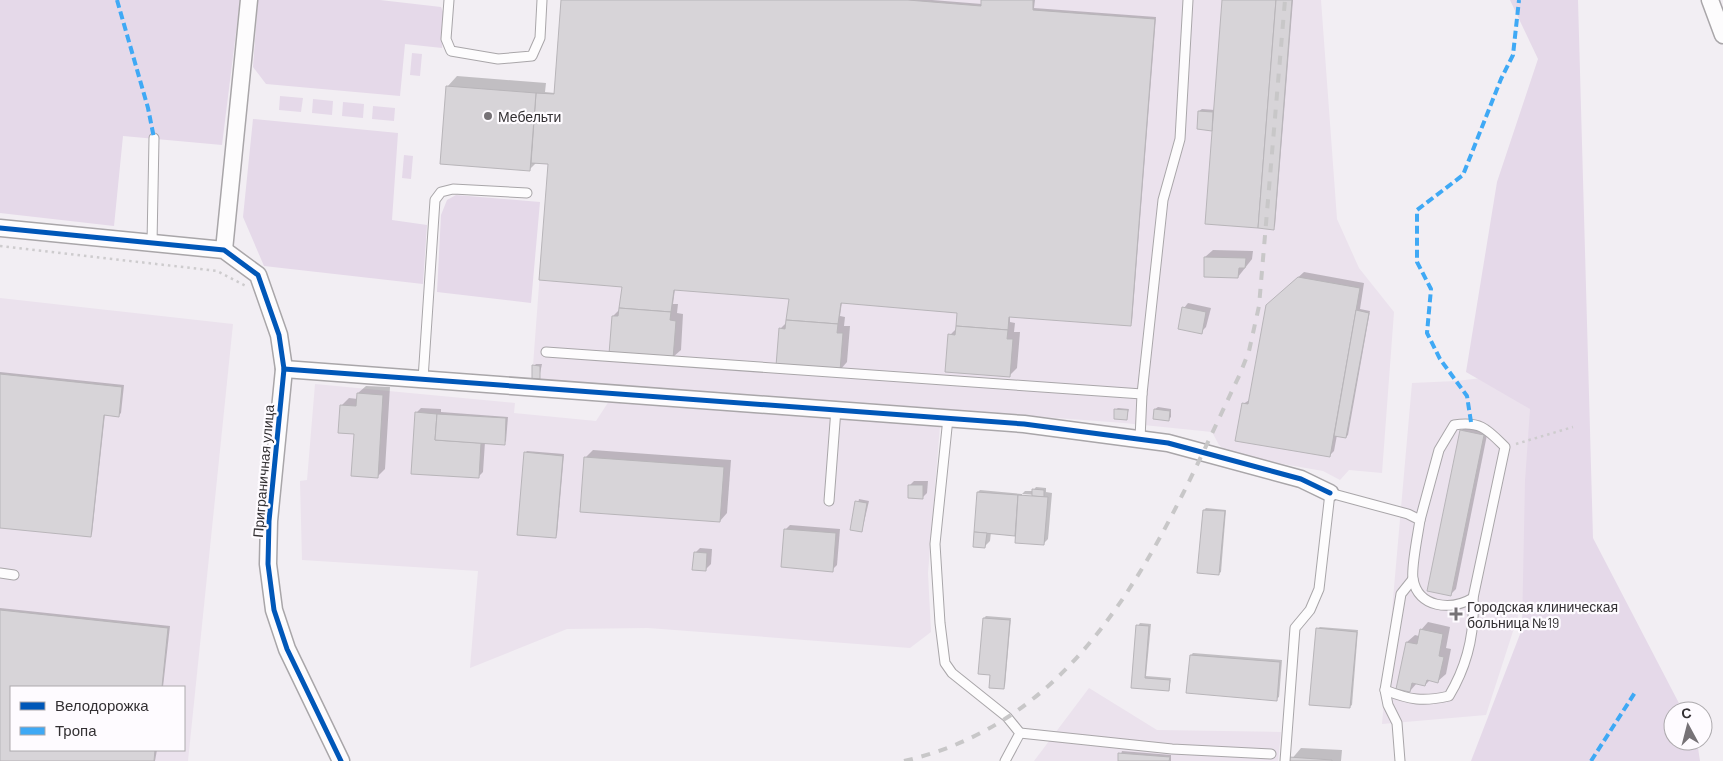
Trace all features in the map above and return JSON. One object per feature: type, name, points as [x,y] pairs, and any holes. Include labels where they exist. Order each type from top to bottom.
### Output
[{"type":"street","points":[[0,228],[224,250],[249,0]]},
{"type":"street","points":[[1710,0],[1723,35]]},
{"type":"street","name":"Приграничная улица","points":[[224,250],[258,275],[279,335],[284,369],[269,520],[268,564],[274,610],[287,649],[341,761]]},
{"type":"street","points":[[284,369],[1024,424],[1140,439],[1203,451],[1301,479],[1330,493]]},
{"type":"lane","points":[[449,0],[446,39],[451,51],[498,59],[532,56],[540,38],[542,0]]},
{"type":"lane","points":[[1140,439],[1142,394],[1163,200],[1180,139],[1188,0]]},
{"type":"lane","points":[[152,243],[154,138]]},
{"type":"lane","points":[[423,379],[435,200],[441,192],[453,189],[527,193]]},
{"type":"lane","points":[[546,352],[1142,394]]},
{"type":"lane","points":[[829,501],[836,409]]},
{"type":"lane","points":[[948,418],[935,544],[940,624],[945,663],[952,673],[1007,717],[1020,733],[1172,749],[1271,754]]},
{"type":"lane","points":[[1385,690],[1408,699],[1431,700],[1449,696],[1458,681],[1470,645],[1474,622],[1473,598],[1505,447],[1485,428],[1470,422],[1454,424],[1439,450],[1420,520],[1413,579],[1420,596],[1434,605],[1451,605],[1473,598]]},
{"type":"lane","points":[[1284,761],[1295,628],[1310,610],[1319,589],[1330,493],[1408,514],[1420,520]]},
{"type":"lane","points":[[0,573],[14,575]]},
{"type":"lane","points":[[1400,761],[1397,723],[1388,705],[1385,690],[1401,594],[1413,579]]},
{"type":"lane","points":[[1006,761],[1020,733]]},
{"type":"path","points":[[0,246],[217,271],[266,297]]},
{"type":"path","points":[[1505,447],[1573,427]]},
{"type":"shaded area","points":[[0,0],[240,0],[222,145],[123,136],[114,226],[0,213]]},
{"type":"shaded area","points":[[258,0],[380,0],[441,7],[445,16],[442,48],[405,44],[400,96],[266,84],[253,67]]},
{"type":"shaded area","points":[[561,0],[1321,0],[1337,219],[1359,268],[1394,312],[1382,473],[1349,470],[1340,480],[1323,471],[1231,455],[1219,445],[1212,432],[1124,423],[532,379],[548,165],[531,163],[536,93],[554,94]]},
{"type":"shaded area","points":[[1510,0],[1578,0],[1593,538],[1678,701],[1663,701],[1663,751],[1698,751],[1700,761],[1471,761],[1522,629],[1525,481],[1530,409],[1466,372],[1497,182],[1538,59]]},
{"type":"shaded area","points":[[412,53],[422,54],[420,76],[410,75]]},
{"type":"shaded area","points":[[280,96],[303,98],[301,112],[279,110]]},
{"type":"shaded area","points":[[313,99],[333,101],[332,115],[312,113]]},
{"type":"shaded area","points":[[343,102],[364,104],[363,118],[342,116]]},
{"type":"shaded area","points":[[373,106],[395,108],[394,121],[372,119]]},
{"type":"shaded area","points":[[253,119],[398,133],[392,220],[427,225],[423,284],[264,266],[243,217]]},
{"type":"shaded area","points":[[404,155],[413,156],[411,179],[402,178]]},
{"type":"shaded area","points":[[456,195],[540,202],[531,303],[437,292],[441,215],[447,200]]},
{"type":"shaded area","points":[[0,298],[233,324],[188,761],[0,761]]},
{"type":"shaded area","name":"Городская клиническая больница №19","points":[[1553,370],[1583,414],[1486,715],[1382,724],[1412,383],[1456,381]]},
{"type":"shaded area","points":[[315,384],[515,403],[514,413],[596,421],[609,401],[940,426],[928,573],[931,632],[910,648],[648,628],[567,629],[470,668],[478,571],[302,560],[300,481],[307,480]]},
{"type":"shaded area","points":[[1089,688],[1157,730],[1281,732],[1278,761],[1034,761]]},
{"type":"building","points":[[561,0],[908,0],[981,6],[981,0],[1033,0],[1033,10],[1155,19],[1131,326],[1009,317],[1008,330],[956,326],[957,313],[841,303],[838,324],[786,320],[789,299],[674,290],[671,312],[619,308],[622,287],[539,280],[548,164],[531,163],[536,93],[554,94]]},
{"type":"building","points":[[1222,0],[1276,0],[1258,228],[1205,224]]},
{"type":"building","points":[[1276,0],[1292,0],[1274,230],[1258,228]]},
{"type":"building","points":[[446,86],[536,93],[530,171],[440,164]]},
{"type":"building","points":[[1198,111],[1213,112],[1212,131],[1197,129]]},
{"type":"building","points":[[1204,257],[1246,258],[1245,268],[1239,268],[1238,278],[1204,277]]},
{"type":"building","points":[[1298,277],[1360,288],[1330,457],[1235,441],[1242,403],[1248,404],[1266,305]]},
{"type":"building","points":[[1182,307],[1206,312],[1202,334],[1178,329]]},
{"type":"building","points":[[619,308],[671,312],[670,320],[676,321],[673,359],[609,354],[612,316],[618,316]]},
{"type":"building","points":[[1356,310],[1369,313],[1346,438],[1334,436]]},
{"type":"building","points":[[786,320],[838,324],[837,333],[843,333],[840,371],[776,366],[779,328],[785,329]]},
{"type":"building","points":[[956,326],[1008,330],[1007,339],[1013,339],[1010,377],[945,372],[948,334],[955,335]]},
{"type":"building","points":[[532,365],[540,366],[540,379],[532,379]]},
{"type":"building","points":[[0,374],[122,387],[119,417],[104,415],[91,537],[0,528]]},
{"type":"building","points":[[357,393],[383,395],[378,478],[351,476],[354,434],[338,433],[340,405],[356,406]]},
{"type":"building","points":[[1114,409],[1128,410],[1127,420],[1114,419]]},
{"type":"building","points":[[1154,409],[1170,411],[1169,421],[1153,419]]},
{"type":"building","points":[[415,412],[437,414],[435,440],[481,443],[479,478],[411,474]]},
{"type":"building","points":[[437,414],[506,418],[505,445],[435,440]]},
{"type":"building","points":[[1460,430],[1484,435],[1451,596],[1427,591]]},
{"type":"building","points":[[524,452],[563,456],[556,538],[517,535]]},
{"type":"building","points":[[584,457],[724,467],[720,522],[580,512]]},
{"type":"building","points":[[908,485],[923,485],[923,499],[908,498]]},
{"type":"building","points":[[1032,489],[1044,490],[1044,497],[1032,496]]},
{"type":"building","points":[[977,492],[1018,495],[1015,536],[974,532]]},
{"type":"building","points":[[1018,495],[1048,497],[1044,545],[1015,543]]},
{"type":"building","points":[[855,501],[867,503],[862,532],[850,530]]},
{"type":"building","points":[[1203,510],[1225,511],[1219,575],[1197,573]]},
{"type":"building","points":[[784,529],[836,533],[833,572],[781,567]]},
{"type":"building","points":[[974,532],[987,533],[985,548],[973,547]]},
{"type":"building","points":[[694,552],[707,553],[706,571],[692,570]]},
{"type":"building","points":[[0,610],[168,628],[162,686],[10,686],[10,751],[155,751],[154,761],[0,761]]},
{"type":"building","points":[[983,618],[1010,620],[1004,689],[989,688],[990,675],[978,674]]},
{"type":"building","points":[[1136,625],[1149,626],[1145,678],[1170,680],[1169,691],[1131,688]]},
{"type":"building","points":[[1316,628],[1357,632],[1350,708],[1309,705]]},
{"type":"building","points":[[1420,629],[1443,634],[1439,656],[1444,657],[1438,683],[1427,680],[1425,686],[1412,683],[1410,692],[1396,689],[1406,642],[1417,644]]},
{"type":"building","points":[[1190,655],[1280,662],[1277,701],[1186,693]]},
{"type":"building","points":[[1118,753],[1170,757],[1169,761],[1118,761]]},
{"type":"building","points":[[1289,757],[1332,760],[1332,761],[1289,761]]},
{"type":"railway","points":[[904,761],[970,738],[1026,704],[1074,661],[1115,610],[1151,554],[1182,495],[1240,374],[1249,351],[1259,306],[1285,0]]},
{"type":"marked path","points":[[117,0],[148,108],[154,138]]},
{"type":"marked path","points":[[1471,422],[1467,396],[1440,359],[1427,333],[1431,289],[1417,262],[1417,210],[1463,175],[1501,79],[1513,55],[1519,0]]},
{"type":"marked path","points":[[1591,761],[1636,691]]},
{"type":"cycle path","points":[[0,228],[224,250],[258,275],[279,335],[284,369],[269,521],[268,564],[274,610],[287,649],[341,761]]},
{"type":"cycle path","points":[[284,369],[1024,424],[1168,443],[1301,479],[1330,493]]},
{"type":"place","name":"Мебельти","points":[[488,116]]},
{"type":"place","name":"Городская клиническая больница №19","points":[[1456,614]]}]
